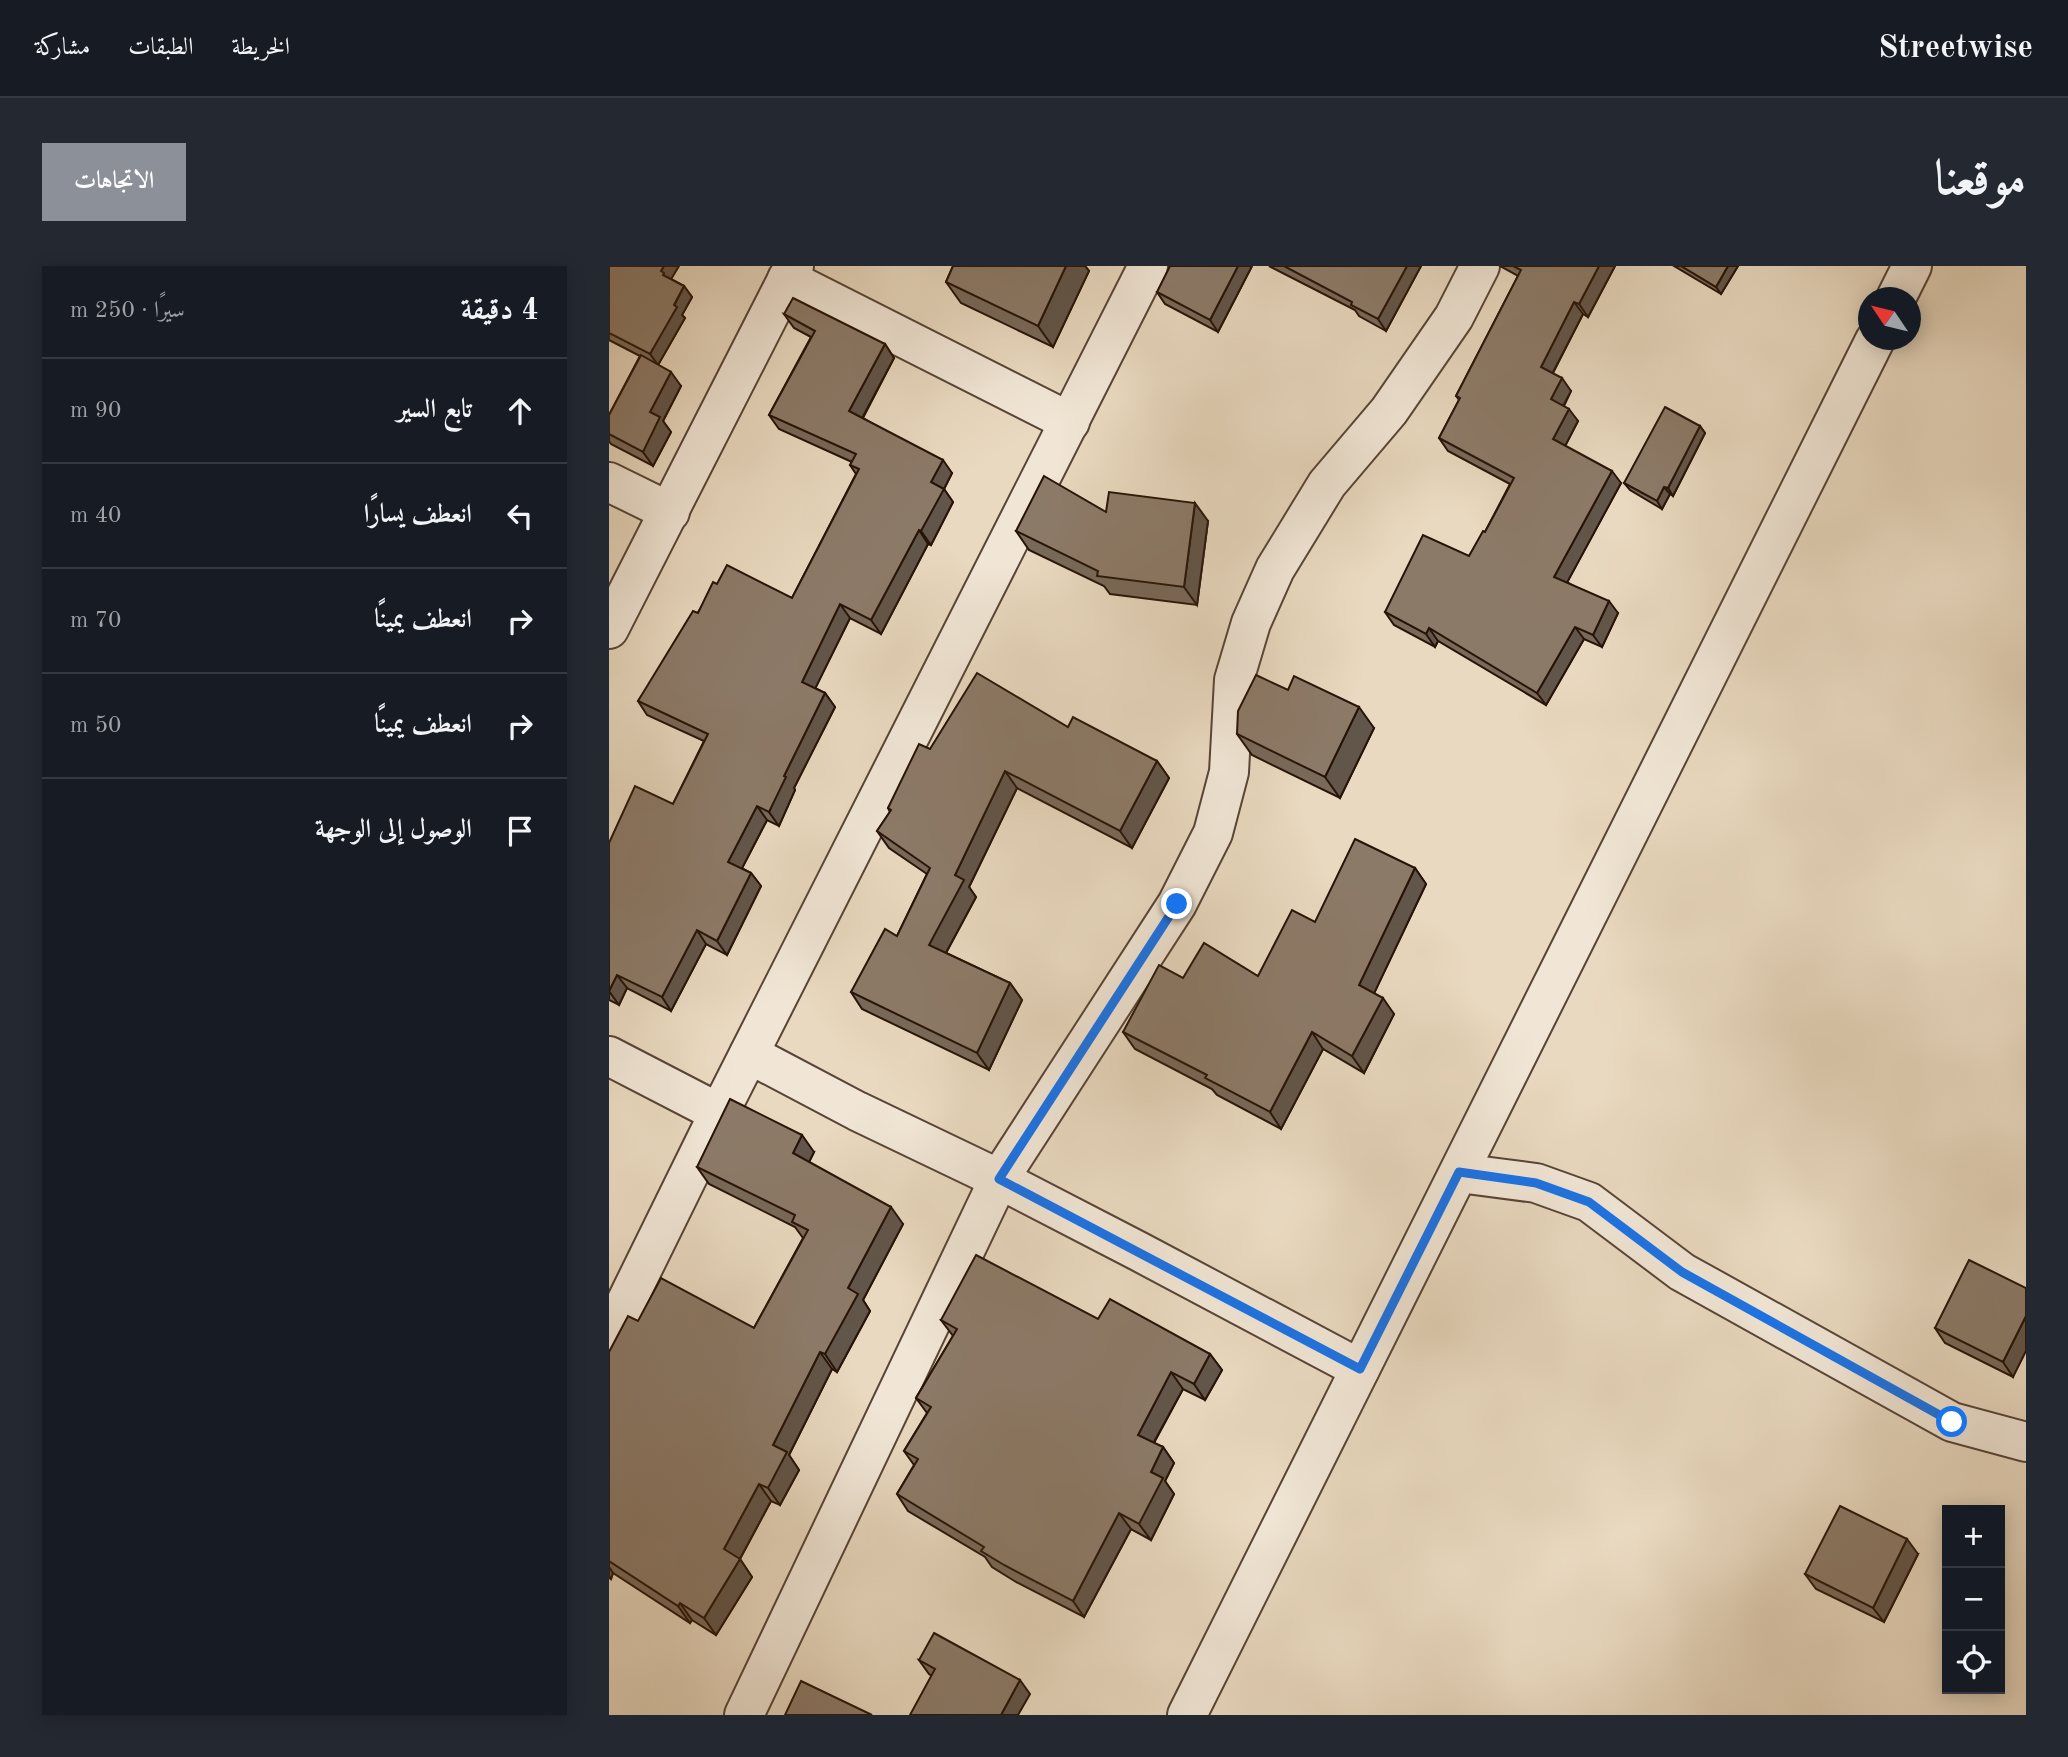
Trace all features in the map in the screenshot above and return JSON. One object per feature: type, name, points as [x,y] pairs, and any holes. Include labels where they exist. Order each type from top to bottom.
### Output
[{"type":"street","points":[[609,1336],[1148,266]]},
{"type":"street","points":[[744,1715],[999,1179],[1177,904],[1213,833],[1229,772],[1234,680],[1251,624],[1275,569],[1327,484],[1389,411],[1454,317],[1481,266]]},
{"type":"street","points":[[1902,287],[1912,266]]},
{"type":"street","points":[[609,629],[791,272],[1070,422]]},
{"type":"street","points":[[1187,1715],[1870,350]]},
{"type":"street","points":[[609,482],[670,512]]},
{"type":"street","points":[[750,1054],[857,1111],[999,1179],[1360,1369]]},
{"type":"street","points":[[609,1056],[719,1113]]},
{"type":"street","points":[[1459,1172],[1536,1183],[1589,1202],[1682,1272],[1952,1422],[2026,1443]]},
{"type":"building","points":[[609,266],[664,266],[661,271],[663,275],[684,286],[674,305],[677,307],[650,354],[609,333]]},
{"type":"building","points":[[953,266],[1066,266],[1038,326],[946,282]]},
{"type":"building","points":[[1170,266],[1238,266],[1210,320],[1157,292]]},
{"type":"building","points":[[1284,266],[1407,266],[1378,319]]},
{"type":"building","points":[[1513,266],[1599,266],[1579,304],[1574,302],[1541,367],[1562,378],[1551,399],[1569,409],[1553,439],[1612,471],[1554,577],[1609,601],[1593,635],[1575,627],[1537,693],[1429,628],[1426,634],[1385,612],[1423,535],[1469,556],[1514,478],[1439,438],[1460,398],[1456,396],[1521,270]]},
{"type":"building","points":[[1681,266],[1728,266],[1716,287]]},
{"type":"building","points":[[793,298],[885,344],[849,411],[943,460],[931,482],[944,489],[871,620],[840,604],[802,682],[825,693],[769,812],[757,806],[728,862],[751,873],[717,941],[697,930],[662,997],[617,975],[609,991],[609,843],[635,786],[673,804],[708,734],[638,701],[693,611],[698,613],[713,582],[717,584],[727,565],[792,598],[859,469],[850,465],[856,454],[769,415],[815,331],[784,314]]},
{"type":"building","points":[[641,355],[671,372],[650,412],[660,417],[643,452],[609,434],[609,415]]},
{"type":"building","points":[[1665,407],[1700,426],[1668,488],[1664,487],[1657,501],[1624,483]]},
{"type":"building","points":[[1044,476],[1106,512],[1109,492],[1195,503],[1184,587],[1097,576],[1098,571],[1016,531]]},
{"type":"building","points":[[977,673],[1068,727],[1073,717],[1157,761],[1120,831],[1005,771],[955,875],[964,880],[929,945],[1010,983],[977,1053],[851,992],[885,929],[897,936],[930,868],[877,831],[891,810],[888,808],[919,744],[930,749]]},
{"type":"building","points":[[1256,675],[1288,690],[1294,676],[1359,707],[1325,777],[1237,734],[1238,711]]},
{"type":"building","points":[[1355,839],[1415,868],[1359,985],[1383,998],[1352,1056],[1312,1032],[1270,1112],[1205,1078],[1207,1075],[1123,1032],[1159,965],[1183,978],[1204,943],[1258,976],[1292,910],[1315,922]]},
{"type":"building","points":[[730,1099],[802,1135],[793,1153],[891,1207],[848,1288],[858,1294],[825,1354],[820,1352],[773,1445],[787,1452],[768,1488],[759,1484],[724,1549],[740,1559],[704,1618],[680,1603],[678,1606],[609,1561],[609,1352],[628,1316],[638,1321],[661,1278],[754,1328],[808,1230],[792,1222],[795,1215],[697,1167]]},
{"type":"building","points":[[976,1255],[1098,1319],[1110,1299],[1210,1354],[1194,1384],[1171,1372],[1138,1435],[1163,1447],[1151,1472],[1163,1478],[1139,1524],[1119,1513],[1073,1601],[1004,1565],[981,1551],[984,1547],[897,1494],[918,1459],[904,1451],[931,1407],[916,1398],[957,1329],[941,1320]]},
{"type":"building","points":[[1969,1260],[2026,1288],[2026,1316],[2003,1362],[1935,1328]]},
{"type":"building","points":[[1840,1506],[1907,1539],[1873,1608],[1805,1574]]},
{"type":"building","points":[[934,1633],[1020,1680],[1001,1715],[910,1715],[935,1669],[919,1660]]},
{"type":"building","points":[[801,1681],[872,1715],[785,1715]]},
{"type":"route","points":[[1177,904],[999,1179],[1360,1369],[1459,1172],[1536,1183],[1589,1202],[1682,1272],[1952,1422]]}]
